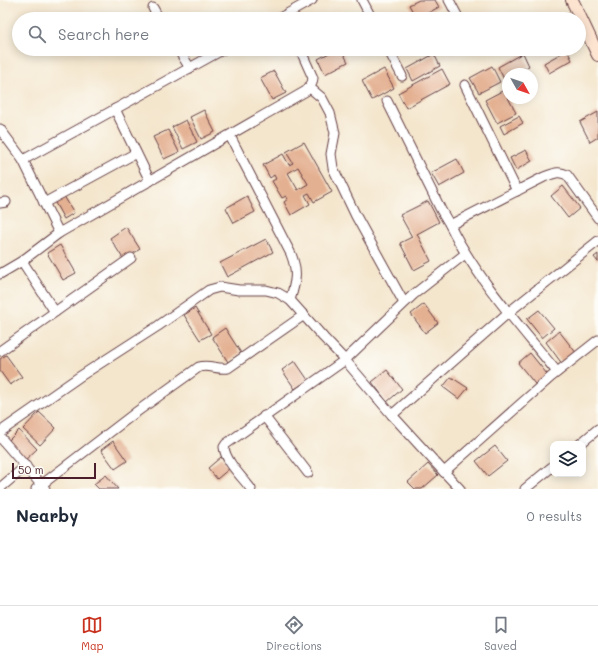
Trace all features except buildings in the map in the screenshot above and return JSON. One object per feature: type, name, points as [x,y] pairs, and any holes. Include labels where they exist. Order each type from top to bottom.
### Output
[{"type":"main road","points":[[572,0],[578,12]]},
{"type":"main road","points":[[586,30],[598,55]]},
{"type":"street","points":[[292,12],[312,0]]},
{"type":"street","points":[[362,0],[368,12]]},
{"type":"street","points":[[449,0],[455,12]]},
{"type":"street","points":[[153,8],[155,12]]},
{"type":"street","points":[[182,56],[190,68]]},
{"type":"street","points":[[23,160],[211,56]]},
{"type":"street","points":[[0,274],[22,261],[59,233],[306,91],[312,83],[313,78],[303,56]]},
{"type":"street","points":[[392,56],[402,76]]},
{"type":"street","points":[[465,85],[517,191]]},
{"type":"street","points":[[309,87],[322,98],[330,113],[335,133],[331,154],[333,168],[356,216],[404,303]]},
{"type":"street","points":[[387,101],[441,210],[465,254],[508,312],[557,372]]},
{"type":"street","points":[[115,109],[150,181]]},
{"type":"street","points":[[0,129],[23,160],[59,233]]},
{"type":"street","points":[[230,136],[291,254],[296,271],[290,300]]},
{"type":"street","points":[[44,203],[136,153]]},
{"type":"street","points":[[450,225],[544,177],[557,172],[567,175],[598,218]]},
{"type":"street","points":[[392,415],[508,312],[598,241]]},
{"type":"street","points":[[251,489],[230,462],[224,451],[224,447],[231,440],[264,416],[345,360],[412,295],[465,254]]},
{"type":"street","points":[[0,351],[131,258]]},
{"type":"street","points":[[22,261],[55,312]]},
{"type":"street","points":[[304,315],[228,368],[220,369],[206,365],[199,367],[136,413],[41,488],[26,466],[0,436],[79,377],[158,326],[209,290],[220,287],[239,290],[266,290],[278,293],[290,300],[304,315],[345,360],[392,415],[460,489]]},
{"type":"street","points":[[444,472],[557,372],[598,340]]},
{"type":"street","points":[[264,416],[308,473]]},
{"type":"street","points":[[584,441],[598,429]]},
{"type":"street","points":[[0,488],[26,466]]},
{"type":"street","points":[[525,489],[550,468]]}]
